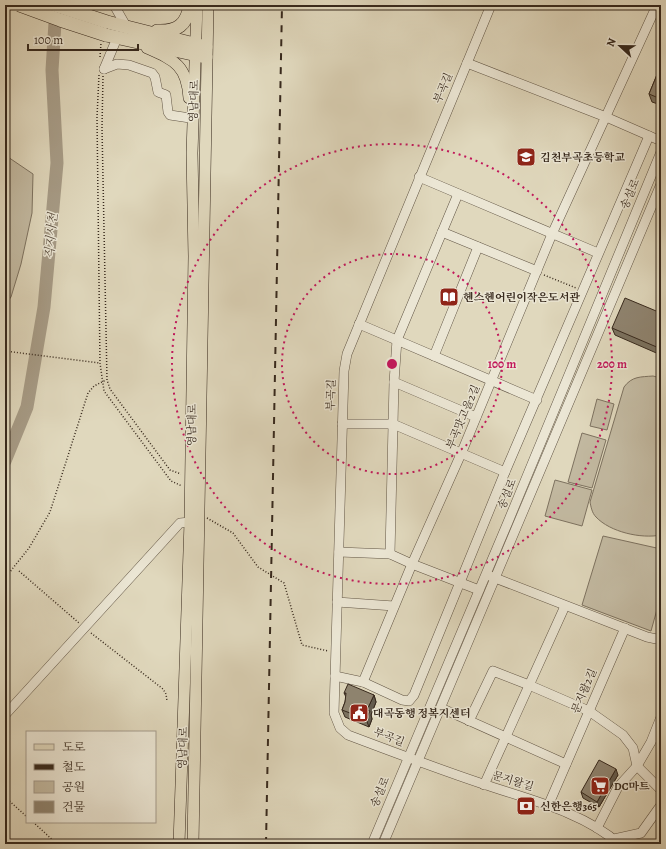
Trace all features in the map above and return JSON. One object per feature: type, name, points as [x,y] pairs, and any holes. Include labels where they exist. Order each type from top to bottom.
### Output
[{"type":"highway","points":[[19,5],[60,20],[107,41],[138,43],[201,51]]},
{"type":"highway","points":[[55,5],[107,22],[142,30],[201,51]]},
{"type":"highway","points":[[142,30],[173,31],[186,20],[190,5]]},
{"type":"main road","name":"영남대로","points":[[193,844],[199,513],[201,51],[197,5]]},
{"type":"main road","name":"영남대로","points":[[180,844],[191,477],[194,256],[192,153],[201,51],[208,5]]},
{"type":"main road","points":[[138,43],[167,57],[180,67],[185,75],[189,93],[192,153]]},
{"type":"street","points":[[114,5],[126,26]]},
{"type":"street","name":"부곡길","points":[[418,761],[348,735],[340,728],[334,714],[344,371],[346,354],[492,5]]},
{"type":"street","name":"부곡맛고을2길","points":[[362,682],[461,454],[552,234],[656,7]]},
{"type":"street","points":[[101,71],[107,41]]},
{"type":"street","points":[[467,63],[606,117],[661,141]]},
{"type":"street","points":[[101,71],[118,64],[129,65],[152,72],[155,77],[158,92],[166,95],[168,112],[170,115],[190,118]]},
{"type":"street","points":[[335,676],[362,682],[402,700],[409,701],[414,695],[505,472],[649,136]]},
{"type":"street","name":"송설로","points":[[372,844],[661,152]]},
{"type":"street","points":[[419,177],[598,254]]},
{"type":"street","name":"송설로","points":[[383,844],[661,184]]},
{"type":"street","points":[[390,554],[394,382],[397,340],[458,194]]},
{"type":"street","points":[[442,232],[537,271]]},
{"type":"street","points":[[434,356],[478,247]]},
{"type":"street","points":[[359,324],[537,400]]},
{"type":"street","points":[[394,382],[476,416]]},
{"type":"street","points":[[342,424],[393,424],[505,472]]},
{"type":"street","points":[[5,715],[180,523],[190,522]]},
{"type":"street","points":[[339,552],[390,554],[479,590]]},
{"type":"street","points":[[486,574],[565,606],[661,640]]},
{"type":"street","points":[[337,602],[394,606]]},
{"type":"street","points":[[484,784],[565,606]]},
{"type":"street","name":"문지왈2길","points":[[548,806],[625,628]]},
{"type":"street","points":[[469,721],[493,671],[529,684],[589,711],[623,735],[633,748],[637,766],[661,790]]},
{"type":"street","points":[[441,708],[566,764]]},
{"type":"street","points":[[597,828],[618,787],[637,766],[651,742],[661,717]]},
{"type":"street","name":"문지왈길","points":[[418,761],[531,799],[584,821],[597,828],[616,842]]},
{"type":"street","points":[[616,842],[642,833],[661,804]]},
{"type":"path","points":[[100,57],[107,41]]},
{"type":"path","points":[[107,41],[103,53],[97,117],[100,363],[102,381],[104,391],[171,481],[190,491]]},
{"type":"path","points":[[101,71],[107,380],[110,389],[170,470],[191,477]]},
{"type":"path","points":[[537,271],[582,291]]},
{"type":"path","points":[[5,350],[100,363]]},
{"type":"path","points":[[5,578],[29,548],[50,512],[88,393],[94,386],[107,380]]},
{"type":"path","points":[[199,513],[232,533],[258,567],[284,583],[302,645],[336,653]]},
{"type":"path","points":[[19,571],[85,628],[163,689],[166,694],[167,701]]},
{"type":"path","points":[[5,797],[26,816]]},
{"type":"path","points":[[34,823],[57,844]]},
{"type":"green space","points":[[5,155],[33,174],[32,213],[21,264],[11,297],[5,305]]},
{"type":"green space","points":[[653,376],[661,378],[661,535],[644,536],[626,533],[609,527],[596,517],[590,502],[624,387],[627,383],[634,379]]},
{"type":"green space","points":[[597,399],[614,404],[607,430],[590,426]]},
{"type":"green space","points":[[582,433],[606,440],[592,488],[568,482]]},
{"type":"green space","points":[[555,480],[592,490],[582,526],[545,516]]},
{"type":"green space","points":[[603,536],[661,549],[661,595],[651,631],[582,605]]},
{"type":"building","points":[[661,65],[661,99],[649,94]]},
{"type":"building","points":[[625,298],[661,313],[661,343],[659,348],[612,328]]},
{"type":"building","name":"대곡동행 정복지센터","points":[[348,684],[374,695],[367,710],[370,711],[366,719],[342,710],[345,702],[346,693],[344,693]]},
{"type":"building","points":[[661,755],[661,762],[658,761]]},
{"type":"building","name":"DC마트","points":[[599,760],[616,769],[597,802],[581,792]]},
{"type":"waterway","name":"직지사천","points":[[5,461],[27,407],[44,307],[57,163],[52,70],[56,7]]},
{"type":"railway","points":[[266,844],[282,5]]},
{"type":"place","name":"김천부곡초등학교","points":[[526,157]]},
{"type":"place","name":"헨스헨어린이작은도서관","points":[[449,297]]},
{"type":"place","name":"대곡동행 정복지센터","points":[[359,713]]},
{"type":"place","name":"DC마트","points":[[600,786]]},
{"type":"place","name":"신한은행365","points":[[526,806]]}]
